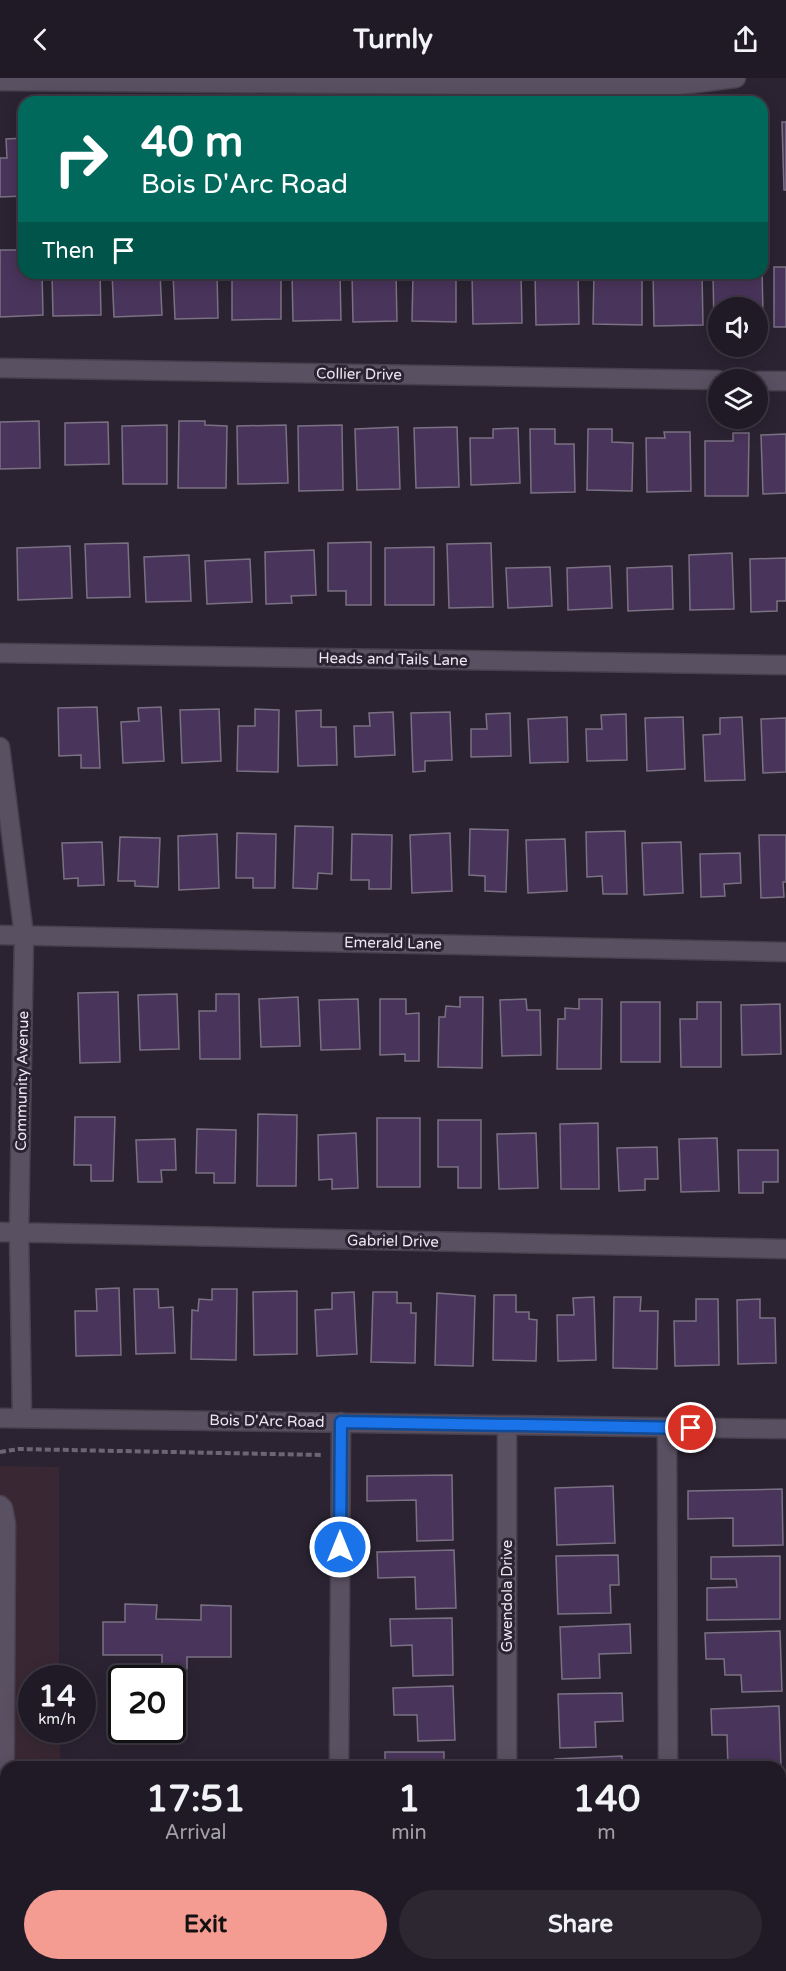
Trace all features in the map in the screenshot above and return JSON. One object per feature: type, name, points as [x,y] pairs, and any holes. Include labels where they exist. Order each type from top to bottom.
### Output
[{"type":"street","points":[[0,81],[602,86],[680,85],[736,78]]},
{"type":"street","name":"Collier Drive","points":[[0,368],[708,380]]},
{"type":"street","points":[[768,381],[786,381]]},
{"type":"street","name":"Heads and Tails Lane","points":[[0,653],[786,665]]},
{"type":"street","name":"Community Avenue","points":[[0,747],[24,935],[20,1233],[22,1418]]},
{"type":"street","name":"Emerald Lane","points":[[0,934],[786,952]]},
{"type":"street","name":"Gabriel Drive","points":[[0,1232],[786,1249]]},
{"type":"street","name":"Bois D'Arc Road","points":[[0,1418],[786,1429]]},
{"type":"street","points":[[339,1761],[341,1422]]},
{"type":"street","name":"Gwendola Drive","points":[[507,1425],[507,1761]]},
{"type":"street","points":[[667,1427],[668,1761]]},
{"type":"street","points":[[0,1505],[3,1508],[6,1524],[4,1761]]},
{"type":"path","points":[[0,1452],[19,1449],[341,1455]]},
{"type":"shaded area","points":[[0,1466],[59,1467],[59,1665],[18,1665],[18,1743],[60,1743],[60,1761],[0,1761]]},
{"type":"building","points":[[782,122],[786,122],[786,190],[784,190]]},
{"type":"building","points":[[18,138],[18,196],[0,197],[0,158],[7,158],[6,139]]},
{"type":"building","points":[[0,250],[18,250],[18,279],[42,279],[43,315],[0,317]]},
{"type":"building","points":[[774,267],[786,267],[786,327],[774,327]]},
{"type":"building","points":[[52,279],[100,279],[101,315],[53,316]]},
{"type":"building","points":[[112,279],[160,279],[162,315],[114,317]]},
{"type":"building","points":[[173,279],[217,279],[218,318],[175,319]]},
{"type":"building","points":[[232,279],[281,279],[281,319],[232,320]]},
{"type":"building","points":[[292,279],[340,279],[341,320],[293,321]]},
{"type":"building","points":[[352,279],[396,279],[397,321],[353,322]]},
{"type":"building","points":[[413,279],[456,279],[456,322],[412,321]]},
{"type":"building","points":[[472,279],[521,279],[522,323],[473,324]]},
{"type":"building","points":[[535,279],[578,279],[579,324],[536,325]]},
{"type":"building","points":[[594,279],[642,279],[642,325],[593,324]]},
{"type":"building","points":[[653,279],[702,279],[703,325],[654,326]]},
{"type":"building","points":[[713,279],[762,279],[763,297],[713,297]]},
{"type":"building","points":[[39,421],[40,468],[0,469],[0,422]]},
{"type":"building","points":[[179,421],[205,421],[205,425],[227,426],[226,488],[178,488]]},
{"type":"building","points":[[108,422],[109,464],[65,465],[65,423]]},
{"type":"building","points":[[167,425],[167,484],[123,484],[122,426]]},
{"type":"building","points":[[286,425],[288,483],[238,484],[237,426]]},
{"type":"building","points":[[342,425],[343,490],[299,491],[298,426]]},
{"type":"building","points":[[398,427],[400,489],[357,490],[355,429]]},
{"type":"building","points":[[457,427],[459,487],[416,488],[414,428]]},
{"type":"building","points":[[518,428],[520,483],[471,485],[470,438],[493,438],[493,429]]},
{"type":"building","points":[[530,429],[555,429],[555,444],[574,444],[575,492],[531,493]]},
{"type":"building","points":[[588,429],[612,429],[612,442],[633,443],[632,491],[587,490]]},
{"type":"building","points":[[664,432],[690,432],[691,491],[647,492],[646,438],[665,438]]},
{"type":"building","points":[[733,433],[749,433],[748,496],[705,496],[705,441],[733,441]]},
{"type":"building","points":[[786,434],[786,493],[763,494],[761,435]]},
{"type":"building","points":[[371,542],[371,605],[346,605],[346,591],[328,591],[328,543]]},
{"type":"building","points":[[128,543],[130,597],[87,598],[85,544]]},
{"type":"building","points":[[491,543],[493,607],[449,608],[447,544]]},
{"type":"building","points":[[70,546],[72,598],[18,600],[17,548]]},
{"type":"building","points":[[434,547],[434,605],[385,605],[385,548]]},
{"type":"building","points":[[314,550],[316,595],[291,596],[292,603],[266,604],[265,552]]},
{"type":"building","points":[[732,553],[734,609],[690,610],[689,555]]},
{"type":"building","points":[[189,555],[191,601],[146,602],[144,557]]},
{"type":"building","points":[[786,558],[786,601],[777,601],[777,611],[751,612],[750,559]]},
{"type":"building","points":[[250,559],[252,602],[207,604],[205,561]]},
{"type":"building","points":[[610,566],[612,608],[568,610],[567,568]]},
{"type":"building","points":[[672,566],[673,609],[628,611],[627,568]]},
{"type":"building","points":[[550,567],[552,606],[508,608],[506,568]]},
{"type":"building","points":[[97,707],[100,768],[81,768],[81,755],[59,756],[58,708]]},
{"type":"building","points":[[161,707],[164,761],[123,763],[121,722],[139,721],[138,708]]},
{"type":"building","points":[[219,709],[221,761],[182,763],[180,710]]},
{"type":"building","points":[[255,709],[279,710],[278,772],[237,771],[238,726],[255,726]]},
{"type":"building","points":[[321,710],[321,727],[336,727],[337,765],[298,766],[296,711]]},
{"type":"building","points":[[393,712],[395,755],[355,757],[354,726],[370,726],[369,713]]},
{"type":"building","points":[[450,712],[452,760],[425,761],[425,771],[413,772],[411,713]]},
{"type":"building","points":[[510,713],[511,756],[471,757],[471,729],[487,729],[486,714]]},
{"type":"building","points":[[626,714],[627,760],[587,761],[586,729],[602,729],[601,715]]},
{"type":"building","points":[[567,717],[568,762],[530,763],[528,719]]},
{"type":"building","points":[[683,717],[685,769],[647,771],[645,718]]},
{"type":"building","points":[[742,717],[745,780],[705,781],[703,735],[720,734],[720,718]]},
{"type":"building","points":[[786,718],[786,772],[763,773],[761,719]]},
{"type":"building","points":[[295,826],[333,827],[332,874],[318,873],[317,889],[293,888]]},
{"type":"building","points":[[470,829],[508,830],[506,892],[485,891],[485,876],[469,875]]},
{"type":"building","points":[[625,831],[627,894],[603,894],[602,876],[587,877],[586,832]]},
{"type":"building","points":[[237,833],[276,834],[275,888],[253,888],[253,878],[236,878]]},
{"type":"building","points":[[450,833],[452,891],[412,893],[410,835]]},
{"type":"building","points":[[217,834],[219,888],[179,890],[178,836]]},
{"type":"building","points":[[352,834],[392,835],[391,889],[369,889],[369,880],[351,880]]},
{"type":"building","points":[[759,835],[786,835],[784,897],[761,898]]},
{"type":"building","points":[[120,837],[160,838],[158,887],[135,886],[135,881],[118,881]]},
{"type":"building","points":[[565,839],[567,891],[528,893],[526,840]]},
{"type":"building","points":[[102,842],[104,885],[78,886],[78,878],[64,879],[62,843]]},
{"type":"building","points":[[681,842],[683,893],[644,895],[642,843]]},
{"type":"building","points":[[740,853],[741,883],[724,884],[725,896],[701,897],[700,854]]},
{"type":"building","points":[[118,992],[120,1062],[80,1063],[78,993]]},
{"type":"building","points":[[177,994],[179,1049],[140,1050],[138,995]]},
{"type":"building","points":[[216,994],[239,994],[240,1059],[200,1059],[199,1011],[216,1011]]},
{"type":"building","points":[[298,997],[300,1046],[261,1047],[259,999]]},
{"type":"building","points":[[460,997],[483,997],[482,1068],[438,1067],[439,1017],[445,1017],[446,1006],[460,1007]]},
{"type":"building","points":[[358,999],[360,1049],[321,1050],[319,1000]]},
{"type":"building","points":[[380,999],[406,999],[406,1014],[419,1013],[419,1061],[405,1061],[405,1054],[380,1055]]},
{"type":"building","points":[[526,999],[527,1010],[540,1010],[541,1055],[502,1056],[500,1000]]},
{"type":"building","points":[[579,999],[602,999],[601,1069],[557,1069],[558,1019],[565,1019],[565,1008],[579,1009]]},
{"type":"building","points":[[621,1002],[660,1002],[660,1062],[621,1062]]},
{"type":"building","points":[[697,1002],[721,1002],[721,1067],[681,1067],[680,1019],[697,1019]]},
{"type":"building","points":[[780,1004],[781,1054],[742,1055],[741,1005]]},
{"type":"building","points":[[258,1114],[297,1115],[296,1186],[257,1186]]},
{"type":"building","points":[[75,1117],[115,1117],[113,1181],[91,1181],[91,1165],[74,1165]]},
{"type":"building","points":[[377,1118],[420,1118],[420,1187],[377,1187]]},
{"type":"building","points":[[438,1120],[481,1120],[481,1188],[458,1188],[458,1167],[438,1167]]},
{"type":"building","points":[[598,1123],[599,1189],[561,1189],[560,1124]]},
{"type":"building","points":[[197,1129],[236,1130],[235,1183],[214,1183],[214,1173],[196,1173]]},
{"type":"building","points":[[356,1133],[358,1188],[332,1189],[332,1179],[319,1180],[318,1135]]},
{"type":"building","points":[[536,1133],[538,1188],[499,1189],[497,1134]]},
{"type":"building","points":[[717,1138],[719,1191],[681,1192],[679,1139]]},
{"type":"building","points":[[175,1139],[176,1170],[161,1170],[162,1182],[138,1182],[136,1140]]},
{"type":"building","points":[[657,1147],[658,1179],[645,1179],[645,1190],[619,1191],[617,1148]]},
{"type":"building","points":[[738,1150],[778,1150],[778,1182],[763,1182],[763,1193],[739,1193]]},
{"type":"building","points":[[119,1288],[121,1355],[76,1356],[75,1311],[97,1311],[96,1289]]},
{"type":"building","points":[[134,1289],[158,1289],[159,1308],[173,1307],[175,1353],[136,1354]]},
{"type":"building","points":[[212,1289],[237,1289],[236,1360],[191,1359],[192,1310],[198,1311],[199,1299],[212,1300]]},
{"type":"building","points":[[297,1291],[297,1354],[254,1355],[253,1292]]},
{"type":"building","points":[[354,1292],[357,1354],[317,1356],[315,1310],[332,1309],[332,1293]]},
{"type":"building","points":[[373,1292],[397,1292],[397,1303],[411,1303],[411,1313],[416,1313],[415,1363],[371,1362]]},
{"type":"building","points":[[437,1293],[475,1296],[473,1366],[435,1365]]},
{"type":"building","points":[[494,1295],[516,1295],[516,1312],[529,1312],[529,1319],[537,1320],[536,1361],[493,1360]]},
{"type":"building","points":[[594,1297],[596,1360],[558,1361],[557,1315],[574,1315],[573,1298]]},
{"type":"building","points":[[614,1297],[641,1297],[640,1311],[658,1311],[657,1369],[613,1368]]},
{"type":"building","points":[[696,1299],[718,1299],[719,1365],[675,1366],[674,1321],[696,1321]]},
{"type":"building","points":[[760,1299],[760,1318],[775,1318],[776,1363],[738,1364],[737,1300]]},
{"type":"building","points":[[452,1475],[453,1540],[417,1541],[416,1500],[367,1501],[367,1476]]},
{"type":"building","points":[[613,1486],[615,1543],[557,1545],[555,1488]]},
{"type":"building","points":[[782,1489],[783,1545],[733,1546],[733,1518],[688,1519],[688,1491]]},
{"type":"building","points":[[454,1550],[456,1608],[416,1609],[415,1577],[378,1578],[377,1552]]},
{"type":"building","points":[[618,1555],[619,1585],[610,1585],[611,1613],[558,1614],[556,1556]]},
{"type":"building","points":[[780,1556],[780,1619],[707,1620],[707,1588],[737,1587],[736,1579],[711,1579],[711,1557]]},
{"type":"building","points":[[125,1604],[157,1605],[156,1619],[201,1620],[201,1605],[231,1606],[231,1657],[187,1657],[186,1669],[186,1665],[162,1665],[162,1655],[103,1655],[103,1622],[125,1622]]},
{"type":"building","points":[[452,1618],[453,1675],[413,1676],[412,1645],[391,1646],[390,1619]]},
{"type":"building","points":[[630,1624],[631,1653],[599,1654],[600,1678],[562,1679],[560,1627]]},
{"type":"building","points":[[780,1631],[782,1691],[742,1692],[741,1675],[725,1675],[724,1659],[706,1659],[705,1633]]},
{"type":"building","points":[[453,1686],[455,1740],[418,1741],[417,1715],[394,1715],[393,1688]]},
{"type":"building","points":[[622,1693],[623,1721],[595,1722],[596,1747],[560,1748],[558,1694]]},
{"type":"building","points":[[779,1706],[781,1761],[728,1761],[727,1735],[712,1735],[711,1709]]},
{"type":"building","points":[[385,1752],[444,1752],[444,1761],[385,1761]]},
{"type":"building","points":[[622,1756],[622,1761],[555,1761],[555,1759]]},
{"type":"route","points":[[340,1547],[341,1422],[691,1428]]}]
